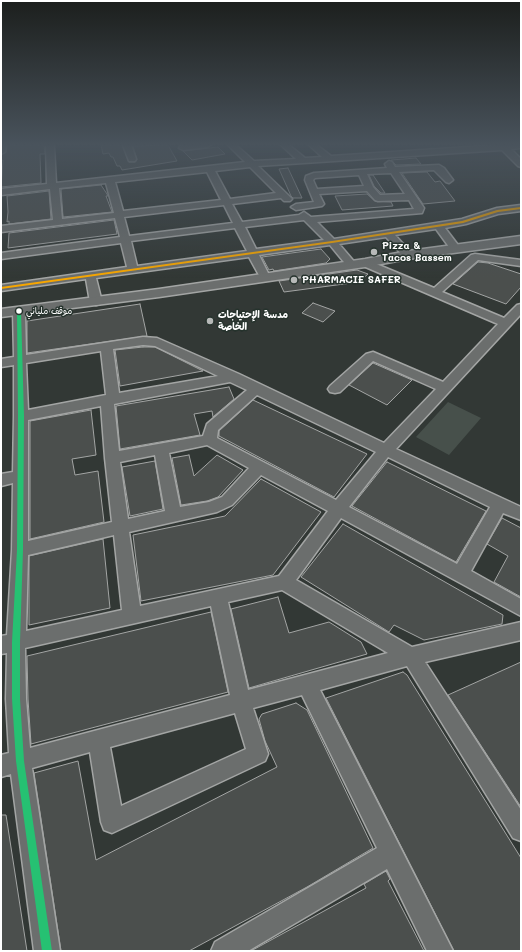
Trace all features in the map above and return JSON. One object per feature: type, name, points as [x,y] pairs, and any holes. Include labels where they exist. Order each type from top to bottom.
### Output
[{"type":"main road","points":[[10,312],[96,302],[521,240]]},
{"type":"street","points":[[1,192],[28,189]]},
{"type":"street","points":[[53,189],[58,221]]},
{"type":"street","points":[[112,189],[133,269]]},
{"type":"street","points":[[220,189],[265,277]]},
{"type":"street","points":[[277,189],[332,242],[358,264],[435,293],[506,323]]},
{"type":"street","points":[[296,207],[319,204],[315,192],[350,189]]},
{"type":"street","points":[[370,189],[378,198],[412,197]]},
{"type":"street","points":[[1,256],[125,239],[238,226],[307,219],[419,211],[419,208],[407,189]]},
{"type":"street","points":[[1,229],[282,195]]},
{"type":"street","points":[[1,288],[332,242],[472,220],[497,211],[521,208]]},
{"type":"street","points":[[438,225],[456,249]]},
{"type":"street","points":[[388,233],[408,256]]},
{"type":"street","points":[[435,293],[475,257],[521,263]]},
{"type":"street","points":[[90,275],[96,302]]},
{"type":"street","points":[[8,644],[284,582],[338,508],[385,451],[521,307]]},
{"type":"street","points":[[10,312],[21,360],[21,476],[20,550],[8,644],[16,699],[20,761],[48,951]]},
{"type":"street","points":[[1,362],[143,341],[157,342],[234,377],[385,451],[521,514]]},
{"type":"street","points":[[107,347],[112,458],[132,615]]},
{"type":"street","points":[[335,389],[370,357],[373,356],[446,388]]},
{"type":"street","points":[[21,416],[110,398],[234,377]]},
{"type":"street","points":[[209,440],[212,428],[257,388]]},
{"type":"street","points":[[112,458],[209,440],[338,508],[521,608]]},
{"type":"street","points":[[161,449],[174,515]]},
{"type":"street","points":[[20,550],[211,508],[219,505],[235,494],[259,467]]},
{"type":"street","points":[[1,480],[21,476]]},
{"type":"street","points":[[460,574],[500,504]]},
{"type":"street","points":[[284,582],[411,656],[521,830]]},
{"type":"street","points":[[99,740],[112,822],[258,754],[241,701],[218,598]]},
{"type":"street","points":[[1,766],[411,656],[518,635]]},
{"type":"street","points":[[307,685],[440,951]]},
{"type":"street","points":[[224,951],[391,853]]},
{"type":"shaded area","points":[[448,402],[481,418],[449,455],[416,437]]},
{"type":"building","points":[[61,189],[104,189],[108,196],[106,196],[112,212],[63,217]]},
{"type":"building","points":[[288,189],[298,189],[302,198],[293,198]]},
{"type":"building","points":[[377,189],[383,189],[385,193],[381,193]]},
{"type":"building","points":[[413,189],[446,189],[455,201],[423,204]]},
{"type":"building","points":[[49,191],[51,219],[9,224],[9,221],[7,222],[7,196]]},
{"type":"building","points":[[367,194],[375,201],[391,202],[393,206],[342,210],[335,196]]},
{"type":"building","points":[[114,220],[117,234],[8,248],[9,233]]},
{"type":"building","points":[[321,249],[330,259],[326,263],[274,271],[273,269],[269,270],[262,257]]},
{"type":"building","points":[[478,262],[488,263],[521,274],[521,287],[506,304],[453,284]]},
{"type":"building","points":[[357,270],[368,274],[359,282],[284,292],[279,281]]},
{"type":"building","points":[[313,303],[335,311],[323,322],[302,313]]},
{"type":"building","points":[[140,304],[147,336],[27,353],[27,321]]},
{"type":"building","points":[[155,347],[203,371],[120,386],[115,350]]},
{"type":"building","points":[[373,363],[412,380],[387,405],[349,385]]},
{"type":"building","points":[[229,387],[234,399],[213,417],[212,411],[194,414],[200,435],[120,449],[116,406]]},
{"type":"building","points":[[253,400],[367,454],[334,497],[219,436],[219,431]]},
{"type":"building","points":[[91,410],[96,455],[72,459],[75,475],[98,471],[104,522],[30,539],[30,421]]},
{"type":"building","points":[[189,455],[194,476],[217,455],[243,470],[218,497],[207,501],[181,505],[172,458]]},
{"type":"building","points":[[155,461],[163,509],[130,516],[122,467]]},
{"type":"building","points":[[387,462],[486,511],[456,562],[352,506]]},
{"type":"building","points":[[261,479],[321,512],[273,575],[141,601],[133,535],[225,516]]},
{"type":"building","points":[[502,518],[521,528],[521,597],[494,582],[508,556],[487,544]]},
{"type":"building","points":[[343,524],[503,615],[502,624],[424,640],[394,625],[389,632],[301,577]]},
{"type":"building","points":[[103,539],[110,608],[29,625],[29,556]]},
{"type":"building","points":[[278,597],[289,633],[329,622],[361,642],[367,654],[249,688],[231,609]]},
{"type":"building","points":[[211,612],[228,692],[31,744],[27,656]]},
{"type":"building","points":[[521,662],[521,807],[448,695]]},
{"type":"building","points":[[403,672],[407,675],[521,858],[521,951],[454,951],[326,698]]},
{"type":"building","points":[[296,703],[307,710],[373,848],[307,887],[189,951],[61,951],[34,773],[78,761],[96,860],[277,767],[265,741],[259,719],[262,714]]},
{"type":"building","points":[[1,815],[6,815],[27,951],[1,951]]},
{"type":"building","points":[[386,871],[390,879],[388,881],[424,951],[251,951],[366,888],[364,884]]},
{"type":"transit line","points":[[1,288],[332,242],[463,222],[497,211],[521,208]]},
{"type":"transit line","points":[[19,311],[21,416],[20,550],[16,642],[16,699],[20,761],[47,951]]},
{"type":"place","name":"Pizza & Tacos Bassem","points":[[374,252]]},
{"type":"place","name":"PHARMACIE SAFER","points":[[294,280]]},
{"type":"place","name":"موقف ملياني","points":[[19,311]]},
{"type":"place","name":"مدسة الإحتياجات الخاصة","points":[[210,321]]}]
